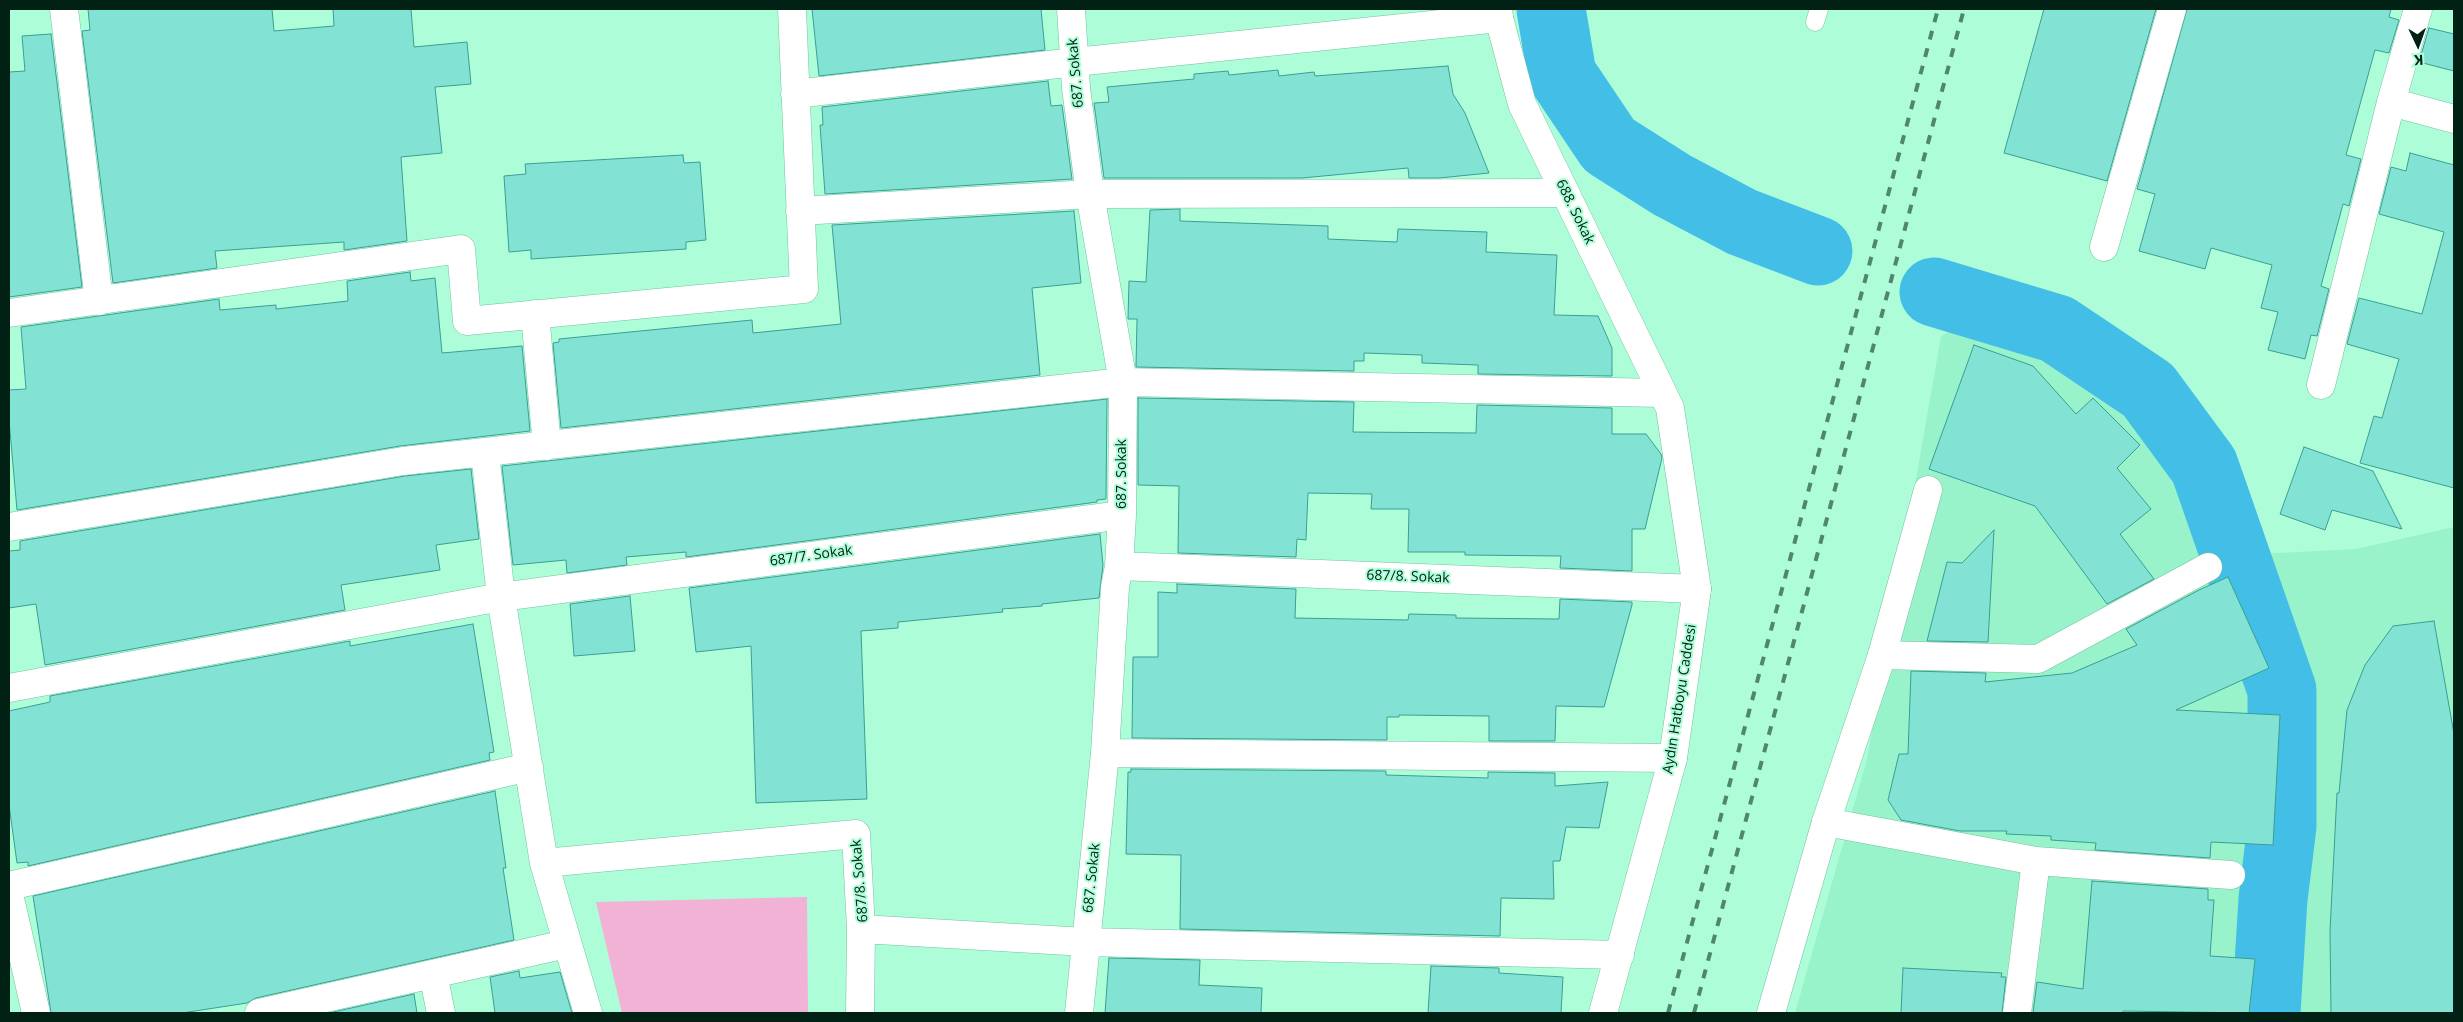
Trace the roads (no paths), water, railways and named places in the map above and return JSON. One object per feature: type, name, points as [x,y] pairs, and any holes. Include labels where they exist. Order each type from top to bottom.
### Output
[{"type":"street","points":[[64,9],[99,300]]},
{"type":"street","points":[[9,313],[461,249],[467,321],[804,289],[792,9]]},
{"type":"street","name":"687. Sokak","points":[[1071,9],[1090,194],[1123,382],[1122,515],[1119,566],[1115,587],[1105,753],[1079,1013]]},
{"type":"street","points":[[2104,247],[2172,9]]},
{"type":"street","points":[[2321,384],[2391,102],[2418,9]]},
{"type":"street","points":[[795,94],[1499,14]]},
{"type":"street","name":"688. Sokak","points":[[1499,14],[1522,104],[1666,401]]},
{"type":"street","points":[[2391,102],[2454,119]]},
{"type":"street","points":[[800,211],[1090,194],[1566,193]]},
{"type":"street","points":[[535,314],[547,446]]},
{"type":"street","points":[[9,527],[403,461],[1123,382],[1666,401]]},
{"type":"street","name":"Aydın Hatboyu Caddesi","points":[[1603,1013],[1673,758],[1697,589],[1666,401]]},
{"type":"street","points":[[485,453],[501,597],[544,863],[566,944],[588,1013]]},
{"type":"street","points":[[1771,1013],[1826,822],[1882,655],[1928,490]]},
{"type":"street","name":"687/7. Sokak","points":[[9,688],[501,597],[1122,515]]},
{"type":"street","name":"687/8. Sokak","points":[[1119,566],[1697,589]]},
{"type":"street","points":[[1882,655],[2038,659],[2208,567]]},
{"type":"street","points":[[1105,753],[1673,758]]},
{"type":"street","points":[[9,886],[529,767]]},
{"type":"street","points":[[1826,822],[2036,861],[2232,875]]},
{"type":"street","name":"687/8. Sokak","points":[[544,863],[856,834],[861,929],[1086,942],[1620,955]]},
{"type":"street","points":[[2017,1013],[2036,861]]},
{"type":"street","points":[[9,894],[36,1013]]},
{"type":"street","points":[[860,1013],[861,929]]},
{"type":"street","points":[[258,1013],[566,944]]},
{"type":"street","points":[[433,974],[441,1013]]},
{"type":"waterway","points":[[1551,9],[1562,75],[1609,145],[1672,185],[1742,222],[1818,251]]},
{"type":"waterway","points":[[1934,292],[2057,329],[2148,390],[2204,466],[2282,690],[2282,826],[2273,899],[2266,1013]]},
{"type":"railway","points":[[1668,1013],[1938,9]]},
{"type":"railway","points":[[1694,1013],[1964,9]]}]
